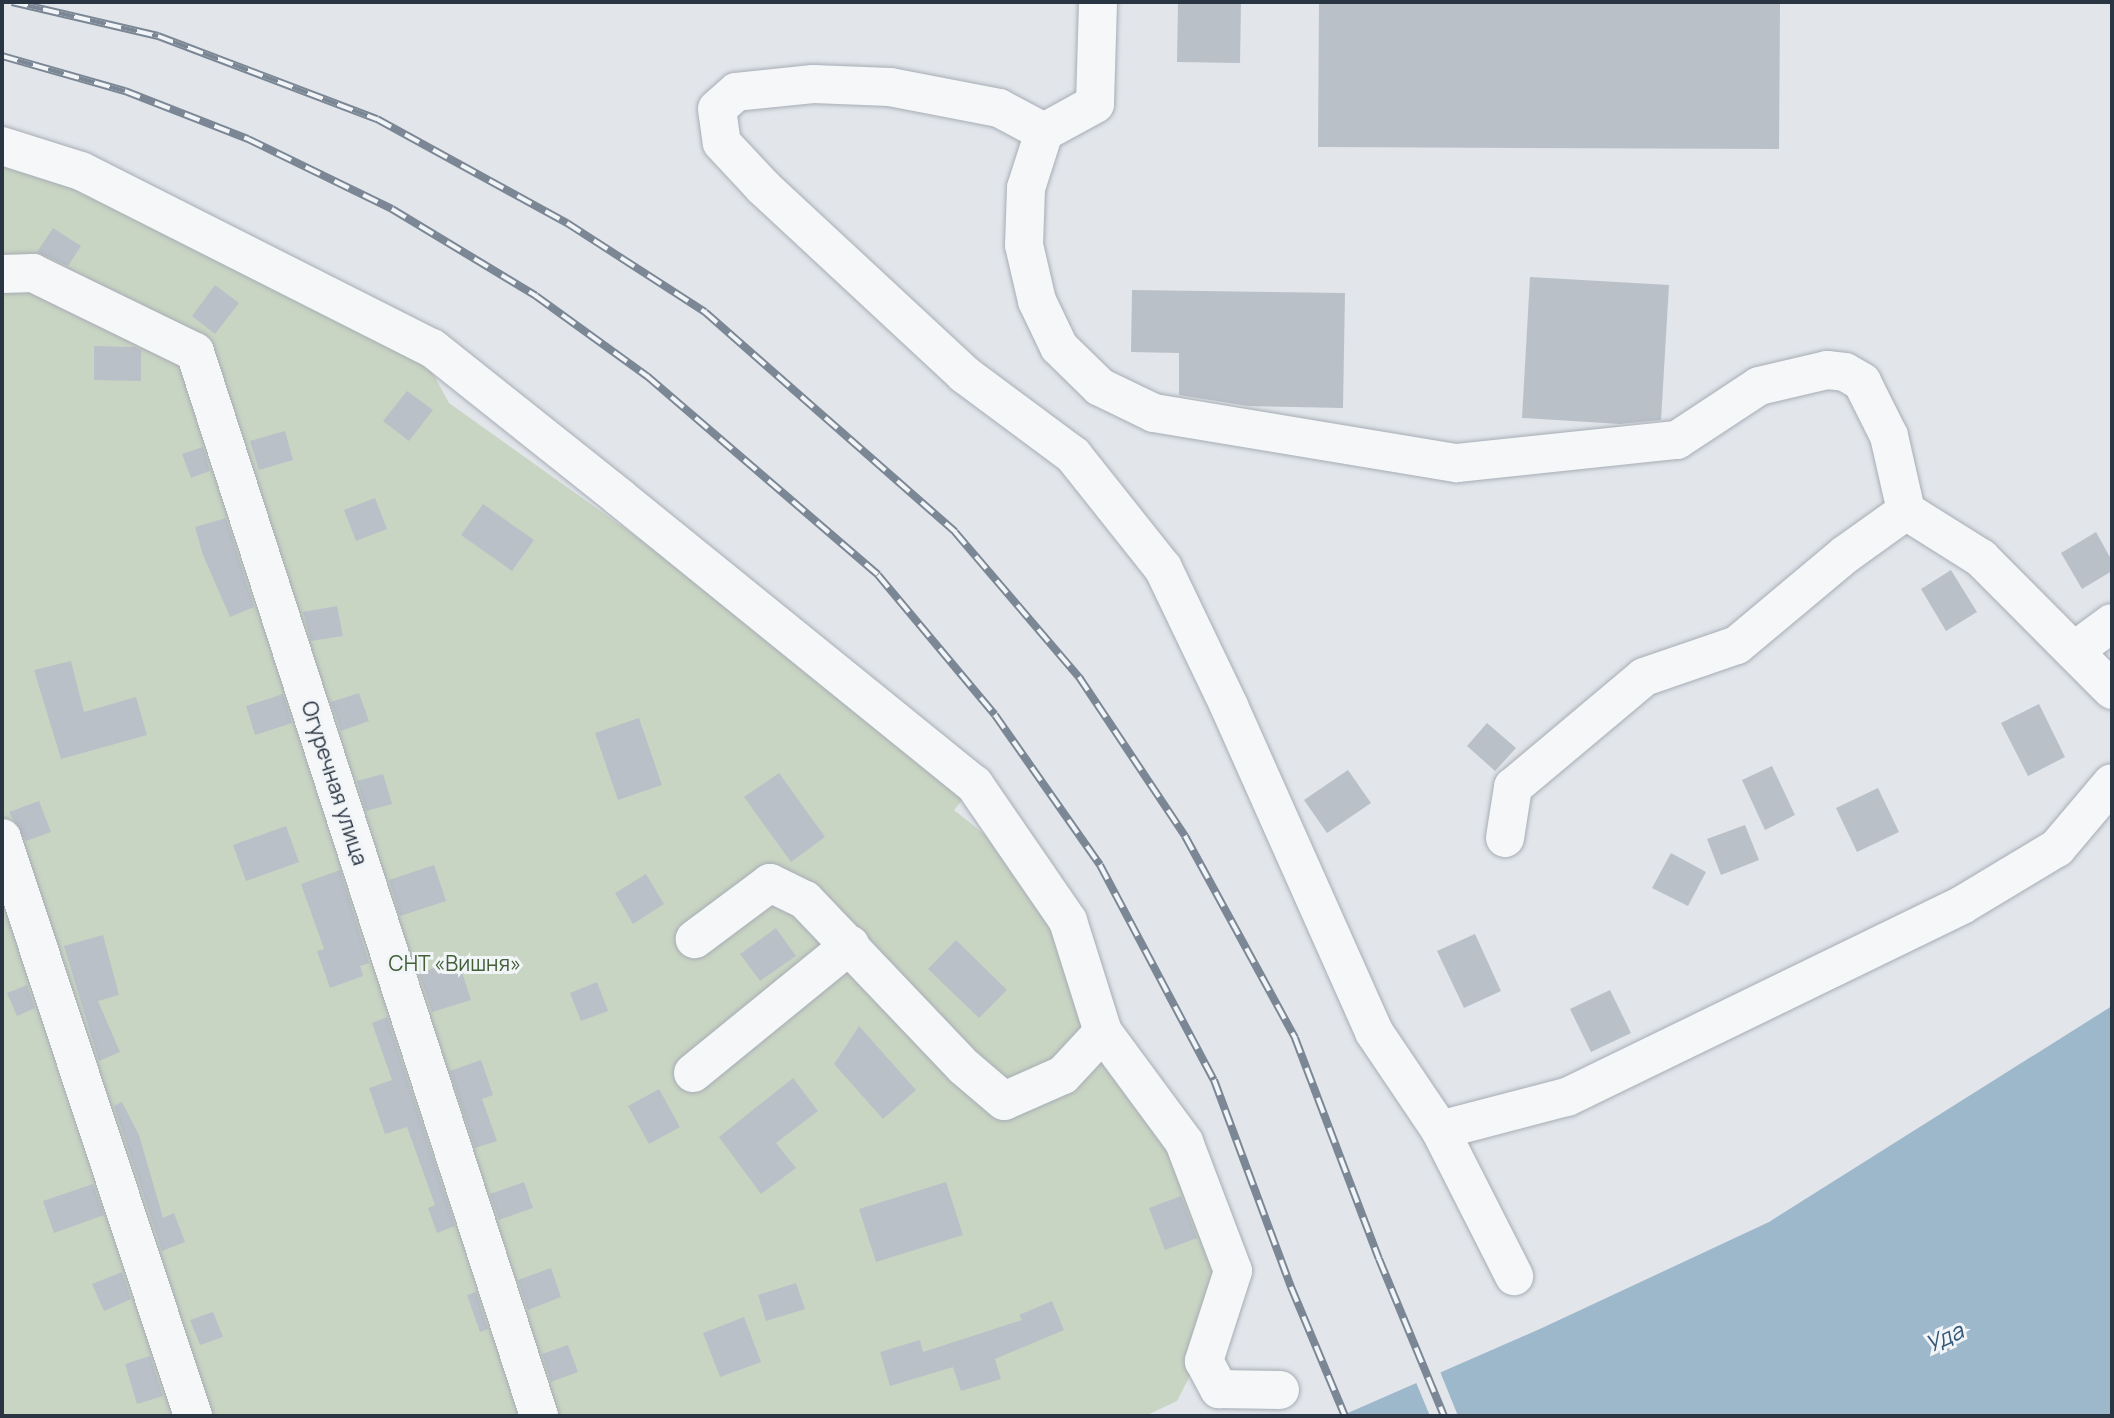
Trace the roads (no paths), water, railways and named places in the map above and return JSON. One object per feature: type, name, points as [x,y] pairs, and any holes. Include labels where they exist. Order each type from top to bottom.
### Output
[{"type":"street","points":[[1098,2],[1096,104],[1044,132],[1026,188],[1024,245],[1037,302],[1059,348],[1100,387],[1154,413],[1457,463],[1677,440],[1759,386],[1828,370],[1845,372],[1862,382],[1889,436],[1906,512],[1981,558],[2112,690]]},
{"type":"street","points":[[1044,132],[999,108],[890,87],[813,84],[736,92],[717,109],[722,144],[762,187],[964,374],[1073,455],[1163,568],[1230,706],[1374,1032],[1440,1130],[1514,1276]]},
{"type":"street","points":[[2,146],[80,171],[432,348],[619,497],[787,636],[974,783],[1068,921],[1103,1032],[1184,1142],[1233,1272],[1204,1361],[1219,1389],[1280,1390]]},
{"type":"street","name":"Огуречная улица","points":[[2,274],[33,273],[195,352],[539,1416]]},
{"type":"street","points":[[1504,838],[1513,788],[1644,677],[1737,645],[1846,554],[1906,512]]},
{"type":"street","points":[[2074,651],[2112,622]]},
{"type":"street","points":[[1440,1130],[1567,1097],[1962,905],[2057,848],[2112,783]]},
{"type":"street","points":[[2,838],[192,1416]]},
{"type":"street","points":[[695,939],[770,883],[805,900],[964,1067],[1004,1101],[1063,1075],[1103,1032]]},
{"type":"street","points":[[693,1073],[850,945]]},
{"type":"water","name":"Уда","points":[[2112,1006],[2112,1416],[1341,1416],[1542,1328],[1769,1222]]},
{"type":"railway","points":[[12,2],[158,36],[377,119],[567,223],[705,312],[955,532],[1079,677],[1185,836],[1295,1038],[1379,1259],[1444,1416]]},
{"type":"railway","points":[[2,56],[125,91],[248,139],[392,209],[536,296],[647,376],[878,575],[995,715],[1100,865],[1214,1080],[1291,1287],[1345,1416]]},
{"type":"park label","name":"СНТ «Вишня»","points":[[455,963]]}]
